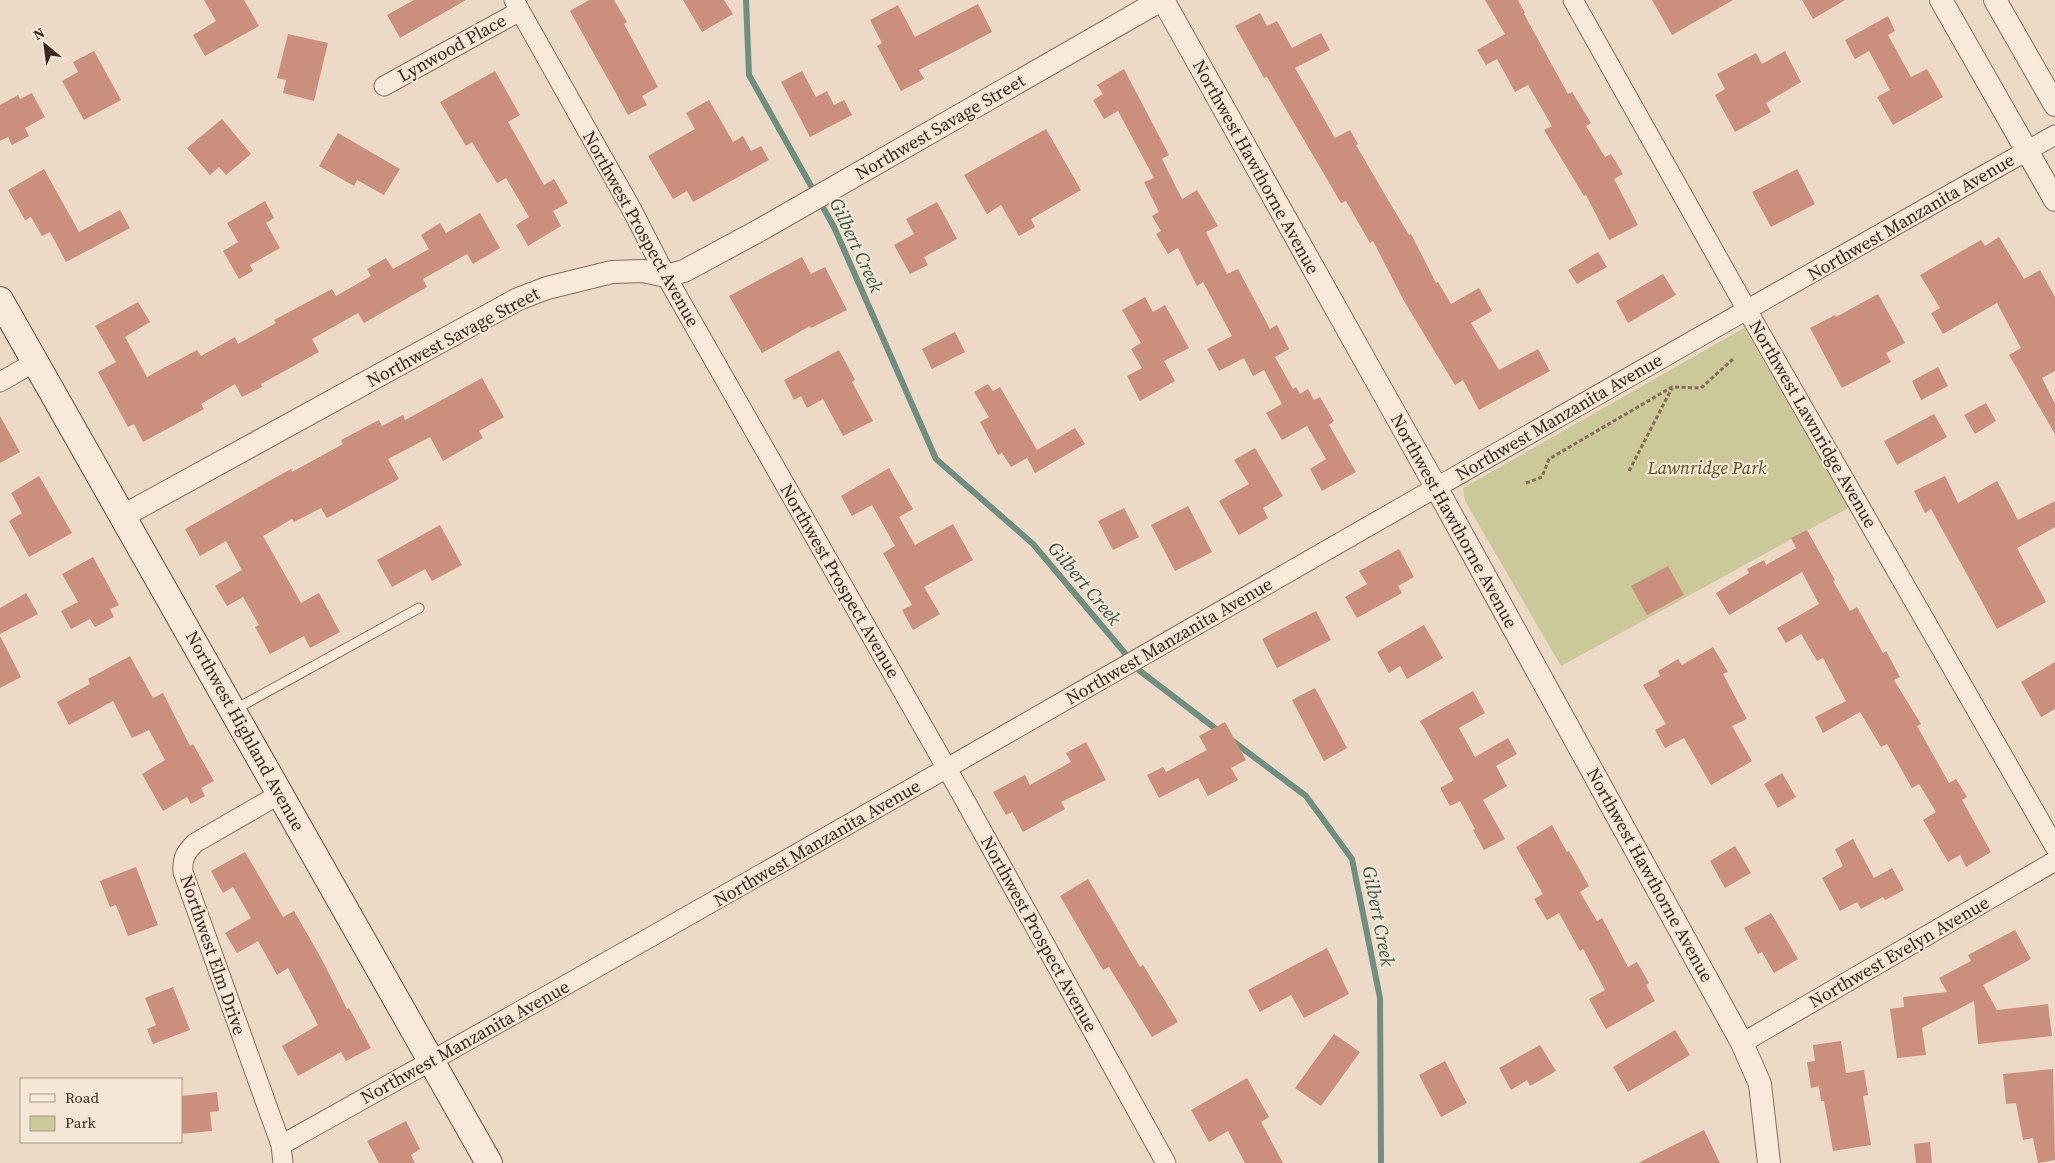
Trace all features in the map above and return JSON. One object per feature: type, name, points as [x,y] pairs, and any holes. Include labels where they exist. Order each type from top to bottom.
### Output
[{"type":"main road","name":"Northwest Highland Avenue","points":[[0,300],[489,1163]]},
{"type":"street","name":"Northwest Savage Street","points":[[123,516],[518,299],[548,288],[612,272],[643,271],[666,276],[684,271],[760,230],[1162,0]]},
{"type":"street","name":"Northwest Hawthorne Avenue","points":[[1162,0],[1436,488],[1742,1042],[1760,1084],[1769,1163]]},
{"type":"street","name":"Northwest Lawnridge Avenue","points":[[1573,0],[2055,847]]},
{"type":"street","points":[[1941,0],[2055,200]]},
{"type":"street","points":[[1995,0],[2055,105]]},
{"type":"street","name":"Northwest Prospect Avenue","points":[[517,5],[632,210],[666,276],[946,769],[1166,1163]]},
{"type":"street","name":"Lynwood Place","points":[[384,86],[517,5]]},
{"type":"street","name":"Northwest Manzanita Avenue","points":[[282,1154],[431,1062],[2055,135]]},
{"type":"street","points":[[0,382],[35,362]]},
{"type":"street","name":"Northwest Elm Drive","points":[[280,794],[196,843],[185,853],[182,862],[183,872],[282,1154]]},
{"type":"street","name":"Northwest Evelyn Avenue","points":[[1742,1042],[2055,861]]},
{"type":"lane","points":[[233,710],[419,608]]},
{"type":"path","points":[[1526,483],[1542,476],[1548,459],[1672,387],[1701,388],[1733,359]]},
{"type":"path","points":[[1629,471],[1672,387]]},
{"type":"green space","name":"Lawnridge Park","points":[[1744,328],[1850,507],[1561,666],[1465,501],[1463,488]]},
{"type":"building","points":[[204,0],[244,0],[259,26],[205,56],[193,35],[216,21]]},
{"type":"building","points":[[414,0],[466,0],[400,38],[387,15]]},
{"type":"building","points":[[589,0],[614,0],[627,22],[624,24],[658,87],[642,96],[647,105],[628,115],[570,11]]},
{"type":"building","points":[[683,0],[724,0],[733,14],[702,32]]},
{"type":"building","points":[[1485,0],[1518,0],[1568,94],[1572,92],[1591,123],[1586,126],[1605,157],[1611,154],[1623,174],[1614,179],[1638,225],[1609,240],[1586,195],[1584,196],[1544,130],[1552,126],[1528,85],[1515,92],[1497,59],[1486,65],[1477,50],[1505,34]]},
{"type":"building","points":[[1652,0],[1733,0],[1672,35]]},
{"type":"building","points":[[1802,0],[1845,0],[1813,19]]},
{"type":"building","points":[[978,4],[992,32],[919,70],[924,79],[901,91],[877,46],[882,43],[870,20],[898,5],[915,37]]},
{"type":"building","points":[[1260,13],[1267,26],[1277,21],[1292,48],[1321,33],[1330,50],[1295,68],[1335,138],[1350,130],[1358,144],[1356,145],[1384,193],[1409,235],[1411,234],[1436,283],[1438,282],[1451,304],[1479,288],[1492,311],[1471,323],[1499,370],[1538,349],[1550,371],[1479,410],[1463,380],[1455,385],[1404,301],[1373,241],[1370,243],[1346,201],[1341,203],[1267,77],[1264,78],[1235,26]]},
{"type":"building","points":[[1888,16],[1895,31],[1888,35],[1911,77],[1927,69],[1943,97],[1893,125],[1877,97],[1890,90],[1869,51],[1855,59],[1845,40]]},
{"type":"building","points":[[288,34],[328,43],[314,101],[283,93],[286,80],[277,78]]},
{"type":"building","points":[[94,51],[121,100],[84,120],[62,81],[78,72],[73,62]]},
{"type":"building","points":[[1785,51],[1801,82],[1766,103],[1771,112],[1735,132],[1715,95],[1725,89],[1717,74],[1756,53],[1762,64]]},
{"type":"building","points":[[1124,69],[1169,155],[1162,159],[1182,199],[1197,190],[1218,226],[1206,232],[1227,274],[1238,269],[1270,329],[1277,325],[1289,349],[1275,357],[1293,389],[1296,387],[1300,394],[1308,389],[1314,400],[1320,397],[1334,421],[1329,425],[1356,472],[1322,491],[1310,469],[1326,459],[1307,426],[1282,440],[1266,413],[1282,404],[1264,370],[1253,376],[1244,358],[1219,371],[1207,349],[1232,336],[1203,282],[1197,286],[1178,248],[1168,254],[1156,234],[1161,231],[1152,216],[1159,212],[1144,182],[1154,178],[1118,111],[1104,119],[1093,100],[1103,94],[1097,85]]},
{"type":"building","points":[[495,71],[520,115],[508,122],[544,185],[554,179],[568,203],[553,211],[561,226],[528,246],[516,225],[529,217],[506,178],[497,183],[472,142],[466,146],[440,102]]},
{"type":"building","points":[[802,71],[816,97],[827,91],[834,105],[844,100],[852,115],[810,137],[781,82]]},
{"type":"building","points":[[32,93],[45,117],[25,128],[29,136],[12,145],[8,137],[0,141],[0,105],[18,95],[20,99]]},
{"type":"building","points":[[709,100],[733,142],[743,136],[751,151],[761,146],[769,160],[693,202],[687,191],[673,199],[648,156],[695,129],[686,113]]},
{"type":"building","points":[[222,119],[251,154],[226,175],[219,167],[210,175],[187,148]]},
{"type":"building","points":[[1046,129],[1081,190],[1031,219],[1035,227],[1019,236],[1001,205],[987,214],[964,175]]},
{"type":"building","points":[[338,133],[400,169],[384,195],[357,180],[354,186],[319,166]]},
{"type":"building","points":[[44,169],[79,232],[120,210],[130,228],[66,262],[50,232],[42,236],[31,217],[25,220],[8,190]]},
{"type":"building","points":[[1797,169],[1815,204],[1771,227],[1752,192]]},
{"type":"building","points":[[265,201],[274,218],[266,223],[280,248],[250,265],[253,271],[239,279],[223,251],[238,242],[227,223]]},
{"type":"building","points":[[937,202],[957,239],[924,257],[928,265],[910,274],[894,245],[914,234],[906,219]]},
{"type":"building","points":[[480,213],[500,248],[473,264],[467,254],[423,279],[427,287],[364,323],[358,313],[312,339],[319,352],[261,384],[262,387],[242,397],[235,384],[201,404],[204,409],[143,442],[134,424],[128,427],[98,372],[116,362],[95,326],[138,302],[150,322],[125,337],[147,377],[197,350],[201,356],[235,337],[238,344],[276,323],[274,320],[332,289],[336,296],[371,276],[367,269],[386,258],[393,269],[429,249],[421,235],[440,223],[446,233]]},
{"type":"building","points":[[1999,237],[2024,279],[2040,270],[2055,297],[2055,371],[2042,378],[2055,404],[2055,434],[2009,355],[2021,348],[1997,303],[1943,334],[1931,313],[1940,308],[1920,275],[1981,240],[1985,246]]},
{"type":"building","points":[[1598,252],[1607,267],[1577,284],[1568,270]]},
{"type":"building","points":[[802,257],[811,274],[825,267],[847,310],[811,328],[810,326],[762,353],[729,296]]},
{"type":"building","points":[[1663,274],[1676,295],[1628,323],[1616,301]]},
{"type":"building","points":[[1878,294],[1905,343],[1886,353],[1891,362],[1842,388],[1810,328],[1835,315],[1836,317]]},
{"type":"building","points":[[1145,297],[1153,312],[1165,305],[1189,348],[1164,361],[1175,381],[1140,401],[1127,376],[1142,368],[1131,349],[1141,343],[1122,310]]},
{"type":"building","points":[[955,332],[965,352],[932,369],[922,349]]},
{"type":"building","points":[[839,350],[855,380],[852,382],[873,421],[843,436],[823,399],[807,408],[801,396],[794,400],[784,380]]},
{"type":"building","points":[[1938,367],[1948,386],[1921,400],[1912,381]]},
{"type":"building","points":[[482,378],[504,417],[479,431],[483,438],[443,461],[430,437],[388,459],[399,479],[327,518],[321,508],[294,522],[292,519],[263,536],[301,603],[319,593],[340,632],[310,648],[304,636],[270,654],[255,627],[259,625],[243,597],[227,606],[215,586],[242,570],[226,541],[200,556],[185,529],[291,469],[292,472],[343,444],[341,440],[379,420],[382,426],[403,415],[405,420]]},
{"type":"building","points":[[988,384],[993,391],[1000,387],[1037,450],[1075,428],[1085,444],[1035,473],[1027,458],[1011,467],[1002,453],[998,455],[980,422],[989,417],[974,392]]},
{"type":"building","points":[[1986,403],[1996,421],[1975,434],[1964,415]]},
{"type":"building","points":[[1934,414],[1947,437],[1897,465],[1884,441]]},
{"type":"building","points":[[0,416],[20,452],[0,463]]},
{"type":"building","points":[[1255,448],[1283,496],[1263,508],[1268,518],[1239,535],[1219,501],[1249,484],[1234,460]]},
{"type":"building","points":[[889,468],[913,509],[899,517],[915,545],[953,524],[973,560],[924,587],[940,614],[913,630],[902,610],[912,605],[883,553],[895,546],[872,505],[852,516],[841,496]]},
{"type":"building","points":[[39,476],[72,533],[29,557],[9,521],[22,513],[11,493]]},
{"type":"building","points":[[1945,476],[1958,503],[1997,481],[2018,520],[2055,501],[2055,527],[2017,548],[2046,602],[1997,629],[1931,509],[1925,513],[1914,491]]},
{"type":"building","points":[[1188,506],[1212,552],[1175,571],[1151,525]]},
{"type":"building","points":[[1124,508],[1139,537],[1113,550],[1098,521]]},
{"type":"building","points":[[440,525],[462,565],[432,581],[425,569],[392,587],[377,560]]},
{"type":"building","points":[[1807,530],[1850,611],[1857,607],[1883,653],[1886,651],[1900,677],[1894,680],[1921,724],[1917,726],[1949,783],[1956,779],[1967,797],[1962,800],[1991,852],[1966,867],[1960,855],[1948,862],[1923,820],[1936,812],[1919,784],[1912,788],[1887,744],[1881,747],[1860,712],[1823,733],[1815,717],[1846,701],[1823,658],[1817,661],[1801,634],[1786,643],[1777,628],[1819,604],[1802,572],[1729,615],[1716,593],[1749,573],[1747,569],[1764,560],[1766,565],[1796,548],[1791,538]]},
{"type":"building","points":[[1399,549],[1414,577],[1398,586],[1402,593],[1357,618],[1345,597],[1367,584],[1359,571]]},
{"type":"building","points":[[93,557],[119,605],[110,609],[114,617],[95,627],[90,619],[71,629],[61,611],[78,602],[62,574]]},
{"type":"building","points":[[1668,566],[1684,595],[1647,615],[1631,586]]},
{"type":"building","points":[[26,593],[38,614],[0,634],[0,608]]},
{"type":"building","points":[[1316,611],[1331,640],[1277,668],[1262,639]]},
{"type":"building","points":[[1424,625],[1443,658],[1407,679],[1400,666],[1389,673],[1377,652]]},
{"type":"building","points":[[0,636],[21,677],[0,688]]},
{"type":"building","points":[[1713,647],[1728,672],[1723,674],[1747,719],[1732,726],[1752,761],[1711,785],[1684,738],[1665,748],[1655,730],[1666,724],[1643,685],[1660,676],[1658,671],[1678,659],[1682,665]]},
{"type":"building","points":[[130,656],[153,698],[163,693],[190,746],[193,744],[214,781],[201,788],[205,796],[191,804],[187,797],[163,811],[142,774],[165,760],[149,730],[132,738],[113,701],[69,725],[57,702],[90,684],[88,679]]},
{"type":"building","points":[[2055,662],[2055,709],[2041,717],[2021,682]]},
{"type":"building","points":[[1315,688],[1347,748],[1324,761],[1292,700]]},
{"type":"building","points":[[1473,691],[1485,713],[1459,728],[1475,757],[1508,738],[1517,754],[1496,766],[1507,786],[1483,800],[1505,839],[1484,850],[1460,801],[1450,806],[1440,788],[1454,780],[1420,721]]},
{"type":"building","points":[[1225,722],[1246,760],[1231,768],[1238,780],[1208,796],[1198,778],[1159,798],[1147,775],[1163,767],[1166,772],[1207,750],[1199,736]]},
{"type":"building","points":[[1086,742],[1106,780],[1061,802],[1065,809],[1023,832],[1012,812],[1006,815],[993,792],[1025,775],[1030,785],[1071,762],[1066,753]]},
{"type":"building","points":[[1782,773],[1796,797],[1778,808],[1764,784]]},
{"type":"building","points":[[1552,825],[1589,886],[1580,892],[1597,921],[1602,918],[1628,967],[1637,962],[1649,983],[1646,985],[1655,1001],[1606,1029],[1589,999],[1605,990],[1583,949],[1580,951],[1559,913],[1547,920],[1534,899],[1543,894],[1516,847]]},
{"type":"building","points":[[1853,839],[1874,878],[1892,868],[1904,890],[1885,900],[1883,897],[1861,909],[1857,902],[1840,911],[1822,878],[1843,866],[1835,849]]},
{"type":"building","points":[[1735,846],[1751,873],[1725,888],[1710,861]]},
{"type":"building","points":[[245,852],[283,917],[294,911],[347,1009],[349,1008],[371,1048],[346,1061],[341,1052],[298,1076],[282,1046],[318,1025],[288,968],[277,975],[258,941],[237,953],[225,933],[251,918],[233,887],[223,893],[211,871]]},
{"type":"building","points":[[136,867],[158,925],[128,936],[116,905],[110,907],[100,881]]},
{"type":"building","points":[[1088,879],[1140,967],[1143,965],[1178,1022],[1152,1037],[1109,967],[1103,970],[1060,896]]},
{"type":"building","points":[[1771,913],[1798,959],[1774,973],[1762,952],[1758,954],[1744,928]]},
{"type":"building","points":[[2015,930],[2031,959],[1983,985],[1997,1010],[2048,1004],[2052,1036],[1978,1044],[1974,1001],[1922,1028],[1926,1055],[1897,1058],[1890,1009],[1904,1007],[1903,997],[1947,992],[1939,978],[1971,961],[1968,955]]},
{"type":"building","points":[[1327,948],[1349,994],[1304,1018],[1291,995],[1260,1012],[1248,990]]},
{"type":"building","points":[[173,987],[190,1030],[153,1044],[147,1029],[156,1025],[145,998]]},
{"type":"building","points":[[1675,1030],[1690,1055],[1628,1092],[1613,1067]]},
{"type":"building","points":[[1334,1034],[1360,1052],[1321,1106],[1295,1088]]},
{"type":"building","points":[[1841,1041],[1846,1073],[1864,1070],[1868,1095],[1863,1096],[1871,1145],[1833,1151],[1824,1101],[1821,1101],[1819,1086],[1811,1088],[1807,1062],[1815,1061],[1813,1045]]},
{"type":"building","points":[[1540,1045],[1556,1071],[1530,1086],[1527,1080],[1511,1090],[1499,1068]]},
{"type":"building","points":[[1445,1061],[1467,1103],[1441,1117],[1419,1075]]},
{"type":"building","points":[[2053,1069],[2055,1160],[2038,1163],[2033,1138],[2023,1140],[2016,1103],[2006,1104],[2003,1074]]},
{"type":"building","points":[[1247,1078],[1269,1117],[1261,1122],[1283,1163],[1245,1163],[1228,1131],[1209,1142],[1191,1110]]},
{"type":"building","points":[[217,1092],[219,1111],[210,1112],[212,1131],[182,1134],[182,1096]]},
{"type":"building","points":[[406,1121],[420,1149],[411,1155],[415,1163],[379,1163],[367,1141]]},
{"type":"building","points":[[1704,1130],[1720,1163],[1638,1163]]},
{"type":"building","points":[[1930,1142],[1932,1163],[1916,1163],[1914,1144]]},
{"type":"waterway","name":"Gilbert Creek","points":[[746,0],[749,75],[834,227],[936,459],[1033,544],[1140,671],[1220,732]]},
{"type":"waterway","name":"Gilbert Creek","points":[[1230,739],[1306,796],[1352,859],[1380,998],[1381,1163]]}]
